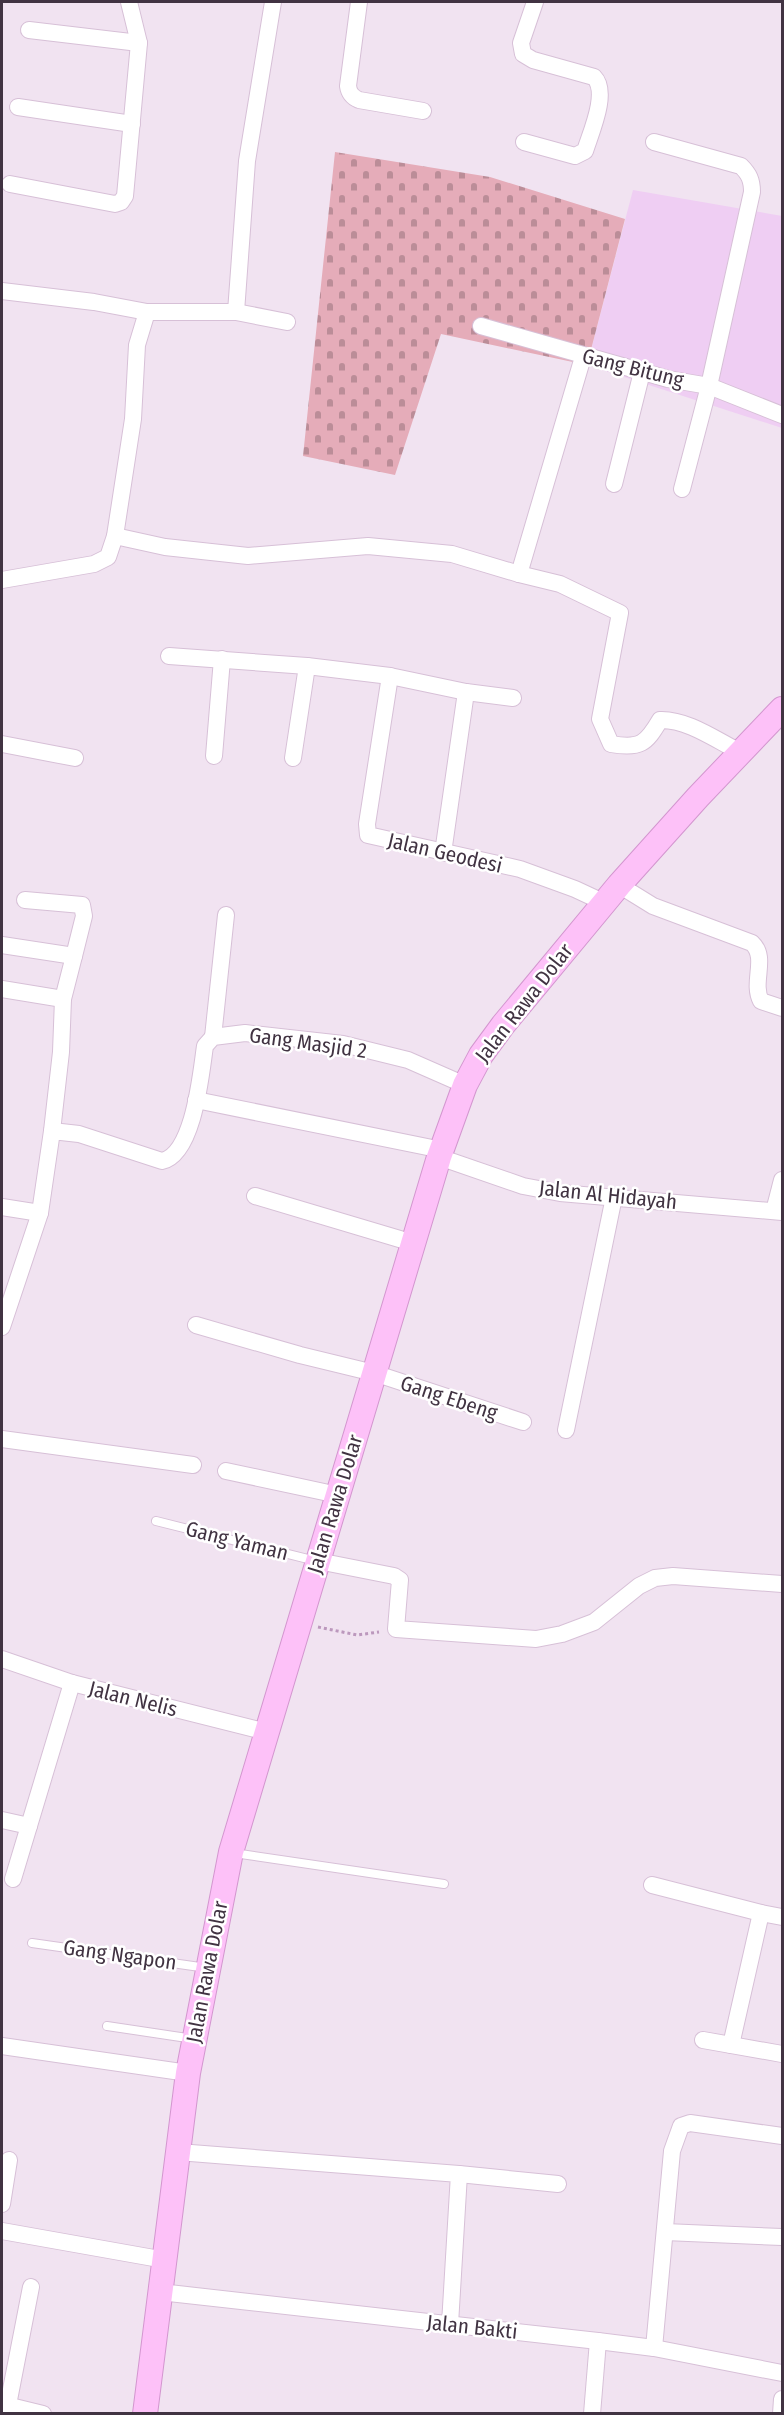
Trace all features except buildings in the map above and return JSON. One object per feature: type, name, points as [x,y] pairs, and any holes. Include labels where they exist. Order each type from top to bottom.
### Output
[{"type":"street","points":[[10,184],[115,204],[121,202],[125,196],[139,43],[129,2]]},
{"type":"street","points":[[236,312],[247,161],[273,2]]},
{"type":"street","points":[[359,2],[349,92],[353,98],[359,100],[423,111]]},
{"type":"street","points":[[524,142],[575,156],[581,154],[585,151],[600,96],[600,85],[594,77],[533,60],[523,54],[521,43],[535,2]]},
{"type":"street","points":[[28,30],[139,43]]},
{"type":"street","points":[[18,108],[132,124]]},
{"type":"street","points":[[654,142],[741,165],[752,182],[752,192],[709,386],[682,489]]},
{"type":"street","points":[[2,291],[94,302],[147,312],[236,312],[287,322]]},
{"type":"street","points":[[2,580],[94,564],[108,557],[115,536],[133,419],[138,345],[147,312]]},
{"type":"street","name":"Gang Bitung","points":[[481,327],[668,379],[709,386],[783,415]]},
{"type":"street","points":[[519,574],[583,357]]},
{"type":"street","points":[[614,484],[642,372]]},
{"type":"street","points":[[115,536],[165,546],[248,556],[379,547],[452,554],[560,584],[620,613],[600,719],[611,744],[626,747],[641,745],[648,740],[660,720],[670,719],[740,752]]},
{"type":"street","points":[[169,656],[307,666],[390,676],[466,692],[513,698]]},
{"type":"street","points":[[214,756],[222,659]]},
{"type":"street","points":[[293,758],[307,666]]},
{"type":"street","name":"Jalan Geodesi","points":[[390,676],[367,833],[442,853],[519,869],[575,889],[612,894],[653,906],[752,943],[758,948],[760,957],[756,992],[761,1001],[783,1008]]},
{"type":"street","points":[[442,853],[466,692]]},
{"type":"street","name":"Jalan Rawa Dolar","points":[[145,2414],[188,2073],[231,1852],[440,1153],[465,1085],[481,1055],[503,1025],[612,894],[740,752],[779,718]]},
{"type":"street","points":[[2,744],[75,758]]},
{"type":"street","points":[[2,1327],[40,1213],[61,1052],[63,999],[84,916],[81,905],[25,900]]},
{"type":"street","points":[[52,1131],[79,1134],[162,1161],[168,1160],[179,1151],[196,1101],[206,1046],[213,1037],[226,915]]},
{"type":"street","points":[[2,945],[74,956]]},
{"type":"street","points":[[2,989],[63,999]]},
{"type":"street","name":"Gang Masjid 2","points":[[213,1037],[245,1033],[343,1044],[408,1060],[465,1085]]},
{"type":"street","name":"Jalan Al Hidayah","points":[[196,1101],[440,1153],[523,1186],[560,1193],[778,1211]]},
{"type":"street","points":[[778,1211],[783,1180]]},
{"type":"street","points":[[255,1196],[413,1242]]},
{"type":"street","points":[[566,1430],[614,1197]]},
{"type":"street","points":[[2,1207],[40,1213]]},
{"type":"street","name":"Gang Ebeng","points":[[195,1325],[374,1373],[523,1422]]},
{"type":"street","points":[[2,1439],[193,1465]]},
{"type":"street","points":[[226,1471],[338,1495]]},
{"type":"street","points":[[318,1561],[394,1576],[400,1580],[396,1629],[536,1640],[594,1623],[639,1586],[655,1578],[673,1576],[783,1584]]},
{"type":"street","name":"Jalan Nelis","points":[[2,1659],[72,1683],[267,1732]]},
{"type":"street","points":[[13,1879],[72,1683]]},
{"type":"street","points":[[2,1820],[29,1826]]},
{"type":"street","points":[[652,1885],[783,1917]]},
{"type":"street","points":[[731,2045],[762,1913]]},
{"type":"street","points":[[703,2040],[783,2055]]},
{"type":"street","points":[[2,2046],[188,2073]]},
{"type":"street","points":[[654,2348],[672,2151],[681,2126],[690,2123],[783,2136]]},
{"type":"street","points":[[178,2152],[558,2184]]},
{"type":"street","points":[[2,2204],[9,2160]]},
{"type":"street","points":[[450,2324],[459,2174]]},
{"type":"street","points":[[2,2231],[165,2260]]},
{"type":"street","points":[[664,2232],[783,2237]]},
{"type":"street","points":[[31,2287],[5,2405],[43,2414]]},
{"type":"street","name":"Jalan Bakti","points":[[160,2292],[654,2348],[783,2373]]},
{"type":"street","points":[[592,2414],[598,2341]]},
{"type":"street","points":[[781,2414],[783,2399]]},
{"type":"lane","name":"Gang Yaman","points":[[156,1521],[318,1561]]},
{"type":"lane","points":[[231,1852],[444,1884]]},
{"type":"lane","name":"Gang Ngapon","points":[[32,1943],[208,1968]]},
{"type":"lane","points":[[107,2026],[194,2039]]},
{"type":"path","points":[[313,1625],[357,1635],[396,1629]]},
{"type":"shaded area","points":[[633,190],[782,216],[782,428],[587,365]]},
{"type":"green space","points":[[335,152],[490,177],[625,219],[587,365],[441,334],[395,475],[303,456]]}]
